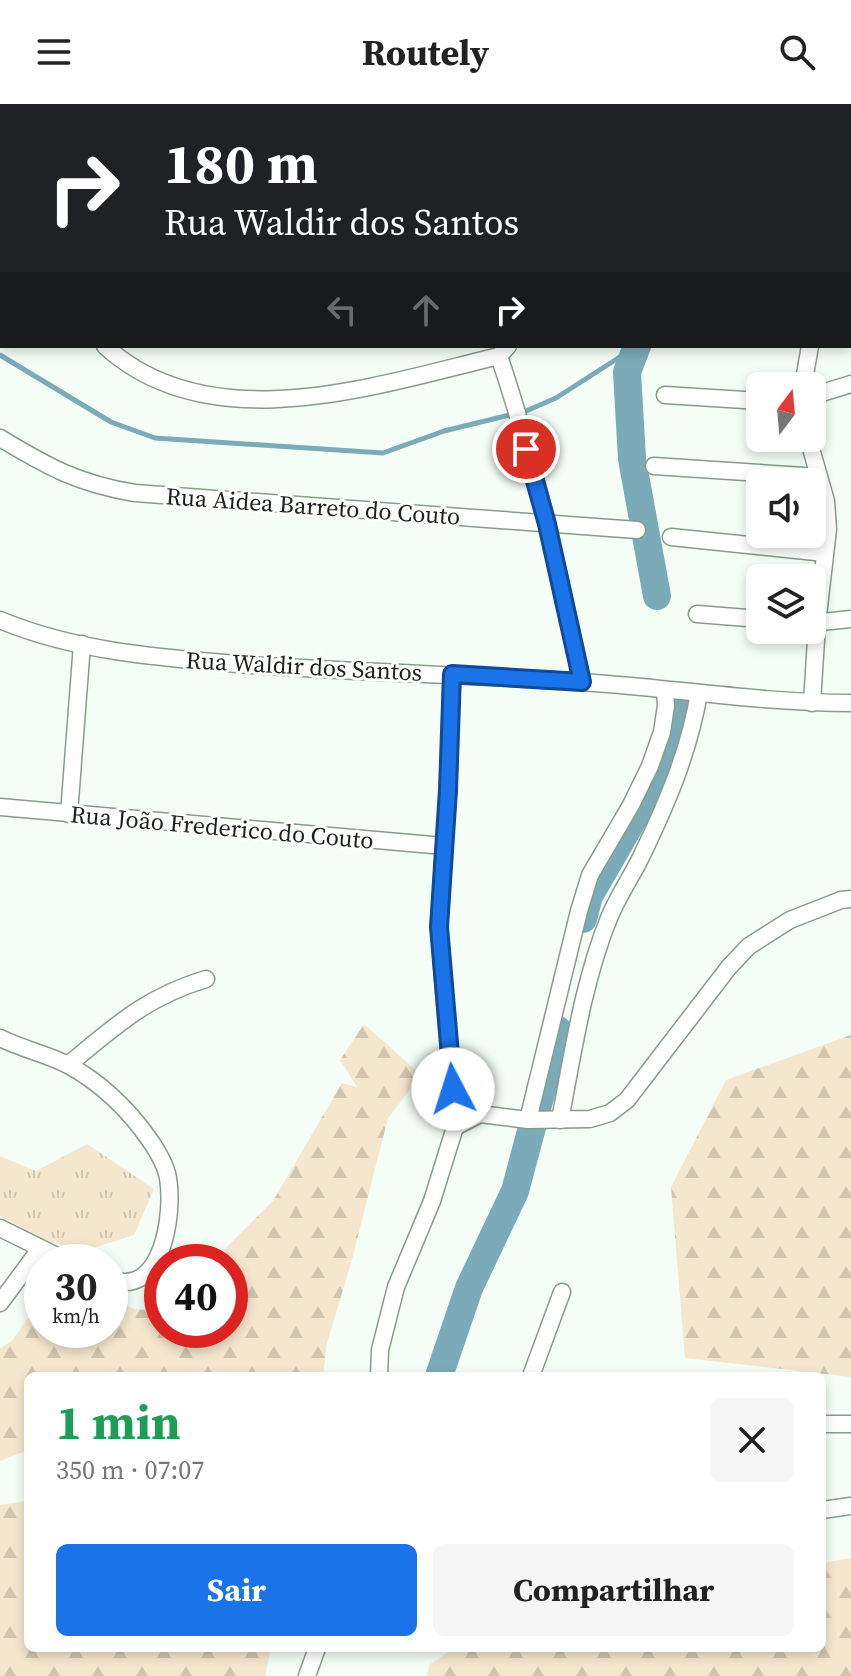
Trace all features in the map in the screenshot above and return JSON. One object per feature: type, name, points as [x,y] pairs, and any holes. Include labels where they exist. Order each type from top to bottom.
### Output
[{"type":"street","points":[[108,348],[146,376],[198,394],[248,401],[390,384],[503,351],[519,424],[547,524],[582,682]]},
{"type":"street","points":[[805,372],[810,348]]},
{"type":"street","points":[[826,392],[851,384]]},
{"type":"street","points":[[665,395],[746,400]]},
{"type":"street","name":"Rua Aidea Barreto do Couto","points":[[0,438],[65,475],[98,487],[135,493],[637,530]]},
{"type":"street","points":[[654,466],[746,472]]},
{"type":"street","points":[[826,501],[826,545]]},
{"type":"street","points":[[671,537],[825,553]]},
{"type":"street","points":[[823,564],[826,548]]},
{"type":"street","points":[[697,614],[746,618]]},
{"type":"street","points":[[826,622],[851,619]]},
{"type":"street","name":"Rua Waldir dos Santos","points":[[0,620],[55,639],[159,658],[582,682],[812,703],[851,703]]},
{"type":"street","points":[[69,814],[82,644]]},
{"type":"street","points":[[812,703],[813,644]]},
{"type":"street","points":[[379,1372],[380,1350],[396,1287],[432,1201],[455,1127],[439,927],[452,674]]},
{"type":"street","points":[[528,1120],[590,875],[650,766],[662,732],[665,690]]},
{"type":"street","points":[[560,1120],[576,1035],[596,955],[610,916],[667,801],[684,756],[699,693]]},
{"type":"street","name":"Rua João Frederico do Couto","points":[[0,807],[444,846]]},
{"type":"street","points":[[455,1127],[480,1114],[560,1120],[590,1119],[610,1113],[627,1100],[729,967],[749,946],[790,920],[851,899]]},
{"type":"street","points":[[68,1065],[150,1001],[178,987],[206,979]]},
{"type":"street","points":[[0,1038],[68,1065],[111,1095],[150,1140],[168,1175],[170,1208],[158,1256],[146,1275],[128,1282]]},
{"type":"street","points":[[0,1228],[30,1244]]},
{"type":"street","points":[[0,1303],[24,1271]]},
{"type":"street","points":[[532,1372],[562,1292]]},
{"type":"street","points":[[826,1424],[851,1424]]},
{"type":"street","points":[[826,1509],[851,1506]]},
{"type":"street","points":[[307,1676],[316,1652]]},
{"type":"green space","points":[[364,1024],[421,1075],[388,1118],[327,1343],[323,1372],[24,1372],[24,1452],[0,1461],[0,1348],[12,1341],[24,1324],[24,1348],[128,1348],[128,1306],[144,1310],[144,1348],[248,1348],[248,1244],[230,1244],[273,1201],[342,1083],[357,1087],[340,1060]]},
{"type":"green space","points":[[851,1035],[851,1377],[685,1358],[671,1187],[726,1080]]},
{"type":"green space","points":[[87,1144],[154,1189],[134,1235],[106,1244],[59,1244],[47,1242],[0,1216],[0,1156],[36,1171]]},
{"type":"green space","points":[[24,1502],[24,1652],[270,1652],[265,1676],[0,1676],[0,1505]]},
{"type":"green space","points":[[851,1558],[851,1676],[427,1676],[429,1665],[448,1652],[826,1652],[826,1562]]},
{"type":"waterway","points":[[0,355],[111,422],[155,438],[383,453],[444,431],[526,411],[556,398],[634,348]]},
{"type":"waterway","points":[[636,348],[627,372],[632,459],[657,596]]},
{"type":"waterway","points":[[583,919],[589,896],[641,806],[680,708]]},
{"type":"waterway","points":[[440,1372],[469,1288],[515,1191],[558,1030]]},
{"type":"route","points":[[453,1089],[439,927],[452,674],[582,682],[547,524],[526,449]]}]
